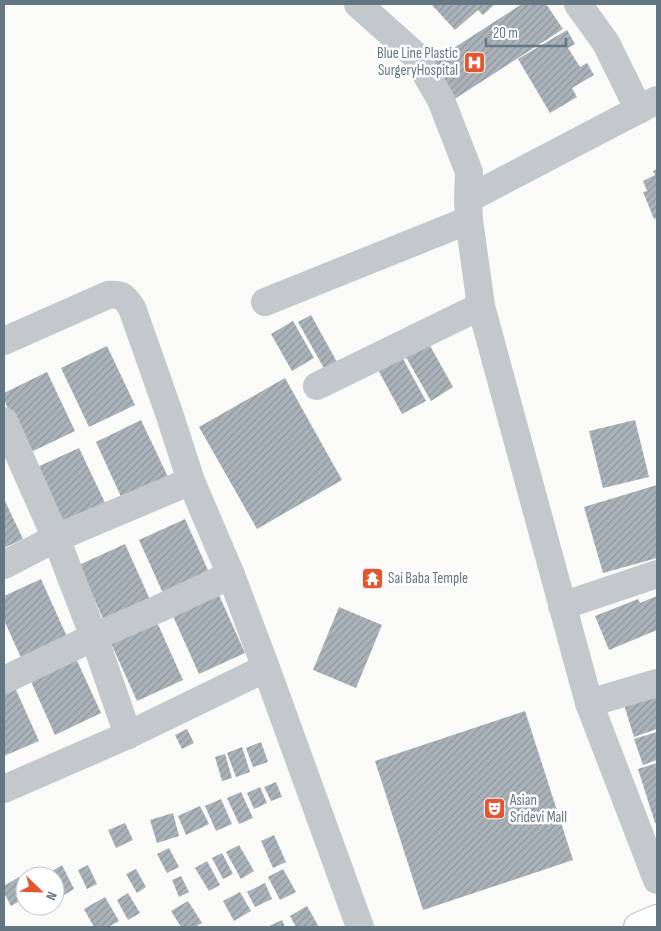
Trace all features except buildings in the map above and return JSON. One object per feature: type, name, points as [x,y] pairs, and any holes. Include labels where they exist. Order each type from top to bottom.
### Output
[{"type":"street","points":[[358,4],[415,55],[441,100],[469,172],[468,209],[481,306],[588,703],[657,880]]},
{"type":"street","points":[[266,302],[468,209],[648,105],[578,4]]},
{"type":"street","points":[[4,341],[108,295],[118,294],[125,298],[132,308],[191,481],[231,575],[360,927]]},
{"type":"street","points":[[317,386],[481,306]]},
{"type":"street","points":[[4,421],[56,538],[94,637],[128,735]]},
{"type":"street","points":[[4,565],[56,538],[191,481]]},
{"type":"street","points":[[562,606],[657,574]]},
{"type":"street","points":[[4,680],[231,575]]},
{"type":"street","points":[[4,789],[128,735],[266,668]]},
{"type":"street","points":[[588,703],[657,683]]},
{"type":"street","points":[[638,927],[657,919]]},
{"type":"place","name":"Blue Line Plastic SurgeryHospital","points":[[474,62]]},
{"type":"place","name":"Sai Baba Temple","points":[[372,578]]},
{"type":"place","name":"Asian Sridevi Mall","points":[[494,809]]}]
